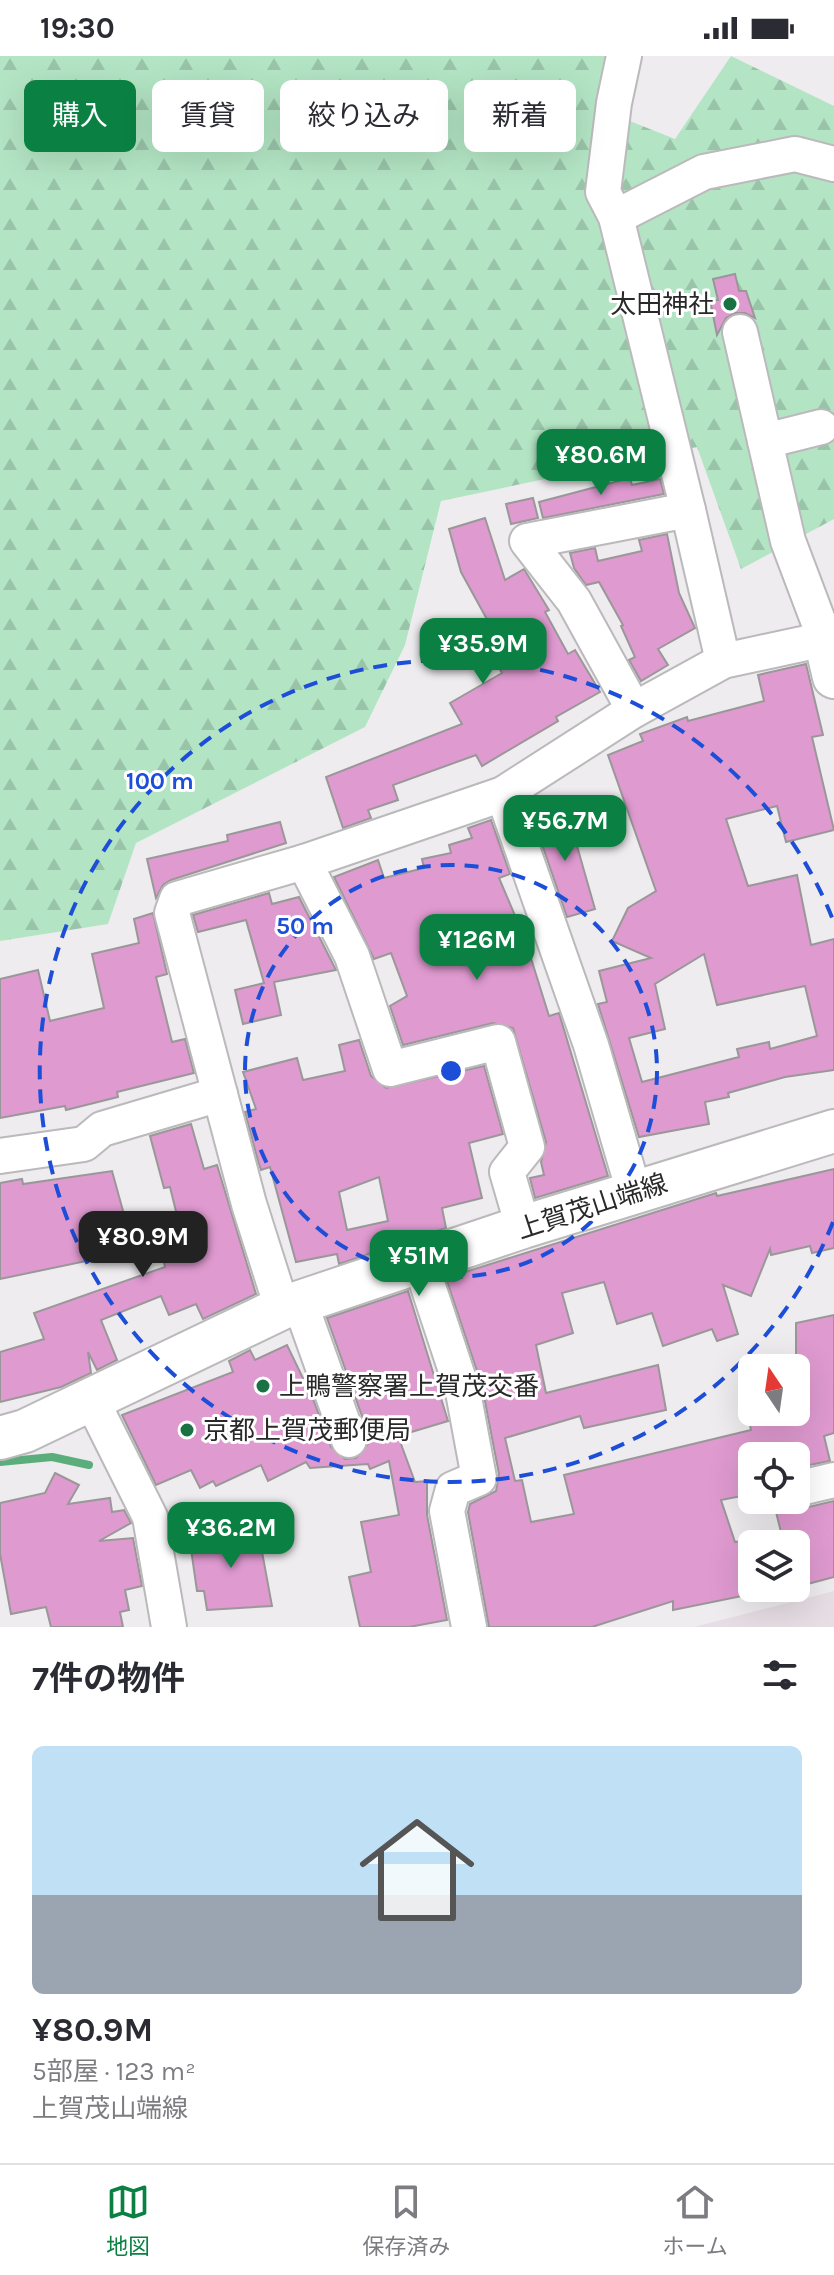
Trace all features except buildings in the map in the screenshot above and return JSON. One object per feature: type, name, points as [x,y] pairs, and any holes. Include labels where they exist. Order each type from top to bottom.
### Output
[{"type":"main road","name":"上賀茂山端線","points":[[0,1438],[25,1431],[291,1306],[523,1227],[834,1131]]},
{"type":"street","points":[[624,56],[614,103],[603,192],[616,217],[723,661]]},
{"type":"street","points":[[616,217],[704,172],[795,154],[834,164]]},
{"type":"street","points":[[349,1440],[249,1204],[172,913],[177,899],[304,862],[503,794],[634,710],[723,661],[831,650],[788,541],[740,332]]},
{"type":"street","points":[[765,441],[821,427]]},
{"type":"street","points":[[634,710],[574,601],[527,541],[688,510]]},
{"type":"street","points":[[503,794],[591,1045],[634,1192]]},
{"type":"street","points":[[304,862],[352,956],[390,1069],[498,1042],[527,1147],[507,1172],[523,1227]]},
{"type":"street","points":[[0,1156],[84,1144],[102,1129],[220,1094]]},
{"type":"street","points":[[420,1262],[463,1392],[479,1478],[453,1489],[447,1511],[469,1627]]},
{"type":"street","points":[[91,1399],[150,1517],[169,1627]]},
{"type":"street","points":[[810,1486],[834,1480]]},
{"type":"shaded area","points":[[834,1591],[834,1627],[694,1627],[791,1602],[810,1602],[810,1597]]},
{"type":"green space","points":[[0,56],[611,56],[597,108],[675,139],[731,56],[834,106],[834,519],[741,569],[697,447],[441,501],[405,645],[365,727],[136,843],[108,924],[0,941]]},
{"type":"waterway","points":[[0,1462],[52,1457],[89,1465]]},
{"type":"place","name":"太田神社","points":[[730,304]]},
{"type":"place","name":"上鴨警察署上賀茂交番","points":[[263,1386]]},
{"type":"place","name":"京都上賀茂郵便局","points":[[187,1430]]}]
